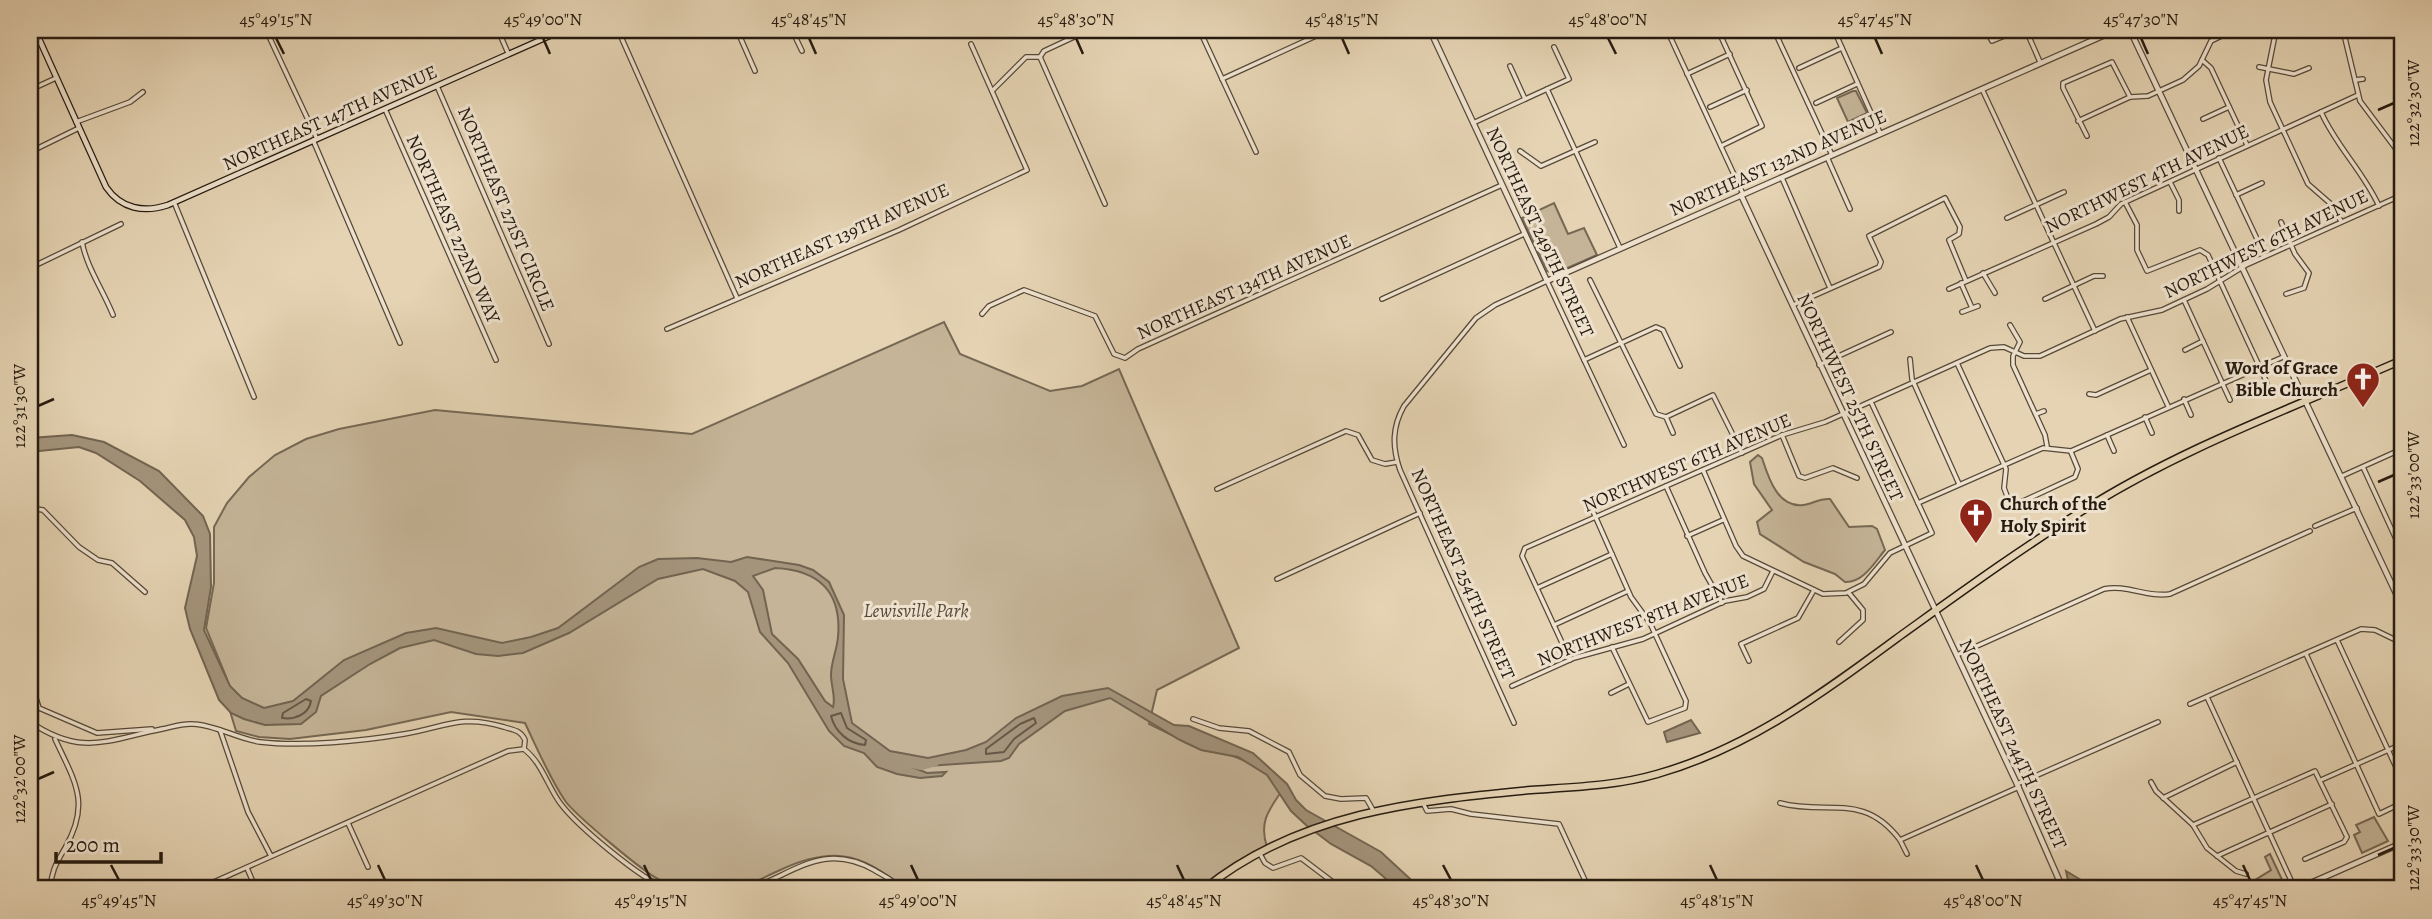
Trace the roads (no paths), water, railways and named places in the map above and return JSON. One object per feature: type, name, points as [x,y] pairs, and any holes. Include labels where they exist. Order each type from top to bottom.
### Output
[{"type":"main road","points":[[1204,889],[1260,852],[1373,810],[1423,801],[1605,785],[1685,765],[1742,742],[1783,719],[2057,526],[2112,493],[2185,456],[2402,360]]},
{"type":"street","points":[[47,30],[36,32],[77,125]]},
{"type":"street","points":[[265,30],[315,139],[400,343]]},
{"type":"street","points":[[498,30],[509,54]]},
{"type":"street","name":"NORTHEAST 147TH AVENUE","points":[[77,125],[109,192],[119,201],[139,209],[156,208],[562,30]]},
{"type":"street","points":[[618,30],[737,298]]},
{"type":"street","points":[[737,30],[755,71]]},
{"type":"street","points":[[792,30],[802,51]]},
{"type":"street","points":[[1040,57],[1044,51],[1089,30]]},
{"type":"street","points":[[1222,79],[1329,30]]},
{"type":"street","name":"NORTHEAST 249TH STREET","points":[[1430,30],[1624,445]]},
{"type":"street","points":[[1550,30],[1552,36]]},
{"type":"street","points":[[1667,30],[1742,195]]},
{"type":"street","points":[[1677,35],[1688,30]]},
{"type":"street","points":[[1718,30],[1762,126],[1721,146]]},
{"type":"street","points":[[1774,30],[1850,209]]},
{"type":"street","points":[[1782,32],[1788,30]]},
{"type":"street","points":[[1834,30],[1880,133]]},
{"type":"street","points":[[1986,30],[1992,41],[2019,30]]},
{"type":"street","points":[[2025,30],[2040,62]]},
{"type":"street","name":"NORTHEAST 132ND AVENUE","points":[[1548,281],[2116,30]]},
{"type":"street","points":[[2130,30],[2402,606]]},
{"type":"street","points":[[2078,121],[2130,97],[2144,97],[2187,78],[2202,60],[2211,41],[2234,30]]},
{"type":"street","points":[[2276,30],[2267,69],[2268,96],[2308,184],[2331,204],[2342,222]]},
{"type":"street","points":[[2343,30],[2351,52],[2358,95],[2376,124],[2402,157]]},
{"type":"street","points":[[1200,31],[1255,152]]},
{"type":"street","points":[[971,44],[992,91],[1026,57],[1040,57]]},
{"type":"street","points":[[1473,123],[1569,79],[1554,47]]},
{"type":"street","points":[[1799,68],[1842,48]]},
{"type":"street","points":[[1687,74],[1730,54]]},
{"type":"street","points":[[1040,57],[1105,204]]},
{"type":"street","points":[[2202,60],[2211,68],[2247,145]]},
{"type":"street","points":[[2087,136],[2062,84],[2112,62],[2130,97]]},
{"type":"street","points":[[1510,66],[1525,99]]},
{"type":"street","points":[[2259,67],[2294,74],[2309,68]]},
{"type":"street","points":[[30,90],[56,78]]},
{"type":"street","points":[[2355,80],[2363,79]]},
{"type":"street","points":[[1816,103],[1857,84]]},
{"type":"street","name":"NORTHEAST 271ST CIRCLE","points":[[437,86],[550,344]]},
{"type":"street","points":[[1547,89],[1620,248]]},
{"type":"street","points":[[1982,89],[2095,331]]},
{"type":"street","points":[[1710,107],[1747,90]]},
{"type":"street","name":"NORTHEAST 139TH AVENUE","points":[[667,329],[899,230],[1027,170],[992,91]]},
{"type":"street","points":[[30,152],[77,125],[130,102],[143,92]]},
{"type":"street","name":"NORTHWEST 4TH AVENUE","points":[[1949,289],[2106,219],[2126,202],[2358,95]]},
{"type":"street","points":[[2203,119],[2229,107]]},
{"type":"street","name":"NORTHEAST 272ND WAY","points":[[385,108],[496,360]]},
{"type":"street","points":[[2320,112],[2336,143],[2364,175],[2379,206]]},
{"type":"street","points":[[2376,124],[2382,119]]},
{"type":"street","points":[[1520,150],[1539,166],[1595,142]]},
{"type":"street","points":[[2219,158],[2265,256]]},
{"type":"street","points":[[1781,177],[1830,288]]},
{"type":"street","points":[[2170,182],[2179,200],[2179,211]]},
{"type":"street","points":[[2236,195],[2262,183]]},
{"type":"street","name":"NORTHEAST 134TH AVENUE","points":[[982,314],[989,306],[1024,290],[1095,316],[1114,354],[1125,358],[1138,349],[1502,185]]},
{"type":"street","points":[[2007,218],[2064,192]]},
{"type":"street","name":"NORTHWEST 25TH STREET","points":[[1742,195],[1819,365],[1936,610]]},
{"type":"street","name":"NORTHWEST 6TH AVENUE","points":[[1537,588],[1522,556],[1522,550],[1782,435],[1871,402],[1994,347],[2029,357],[2040,356],[2127,317],[2153,313],[2184,300],[2241,267],[2402,195]]},
{"type":"street","points":[[1792,306],[1881,265],[1869,236],[1945,198],[1960,231],[1949,240],[1966,281]]},
{"type":"street","points":[[174,202],[254,397]]},
{"type":"street","points":[[2126,202],[2137,225],[2137,250],[2147,271],[2202,250],[2208,255],[2267,383]]},
{"type":"street","points":[[2281,222],[2291,245],[2306,266],[2309,278],[2301,290],[2286,294]]},
{"type":"street","points":[[30,268],[121,224]]},
{"type":"street","points":[[1382,299],[1524,234]]},
{"type":"street","points":[[82,242],[86,260],[101,285],[113,315]]},
{"type":"street","points":[[1983,273],[1995,293]]},
{"type":"street","points":[[2045,299],[2074,285],[2103,276]]},
{"type":"street","points":[[1590,280],[1656,414],[1666,417],[1713,394],[1742,453]]},
{"type":"street","name":"NORTHEAST 254TH STREET","points":[[1514,723],[1398,462],[1394,435],[1404,406],[1472,321],[1495,305],[1548,281]]},
{"type":"street","points":[[1961,283],[1972,308]]},
{"type":"street","points":[[2184,300],[2230,400]]},
{"type":"street","points":[[1962,313],[1978,306]]},
{"type":"street","points":[[2127,317],[2168,406]]},
{"type":"street","points":[[2010,325],[2019,339],[2013,365],[2036,414],[2047,446]]},
{"type":"street","points":[[1584,360],[1660,327],[1680,366]]},
{"type":"street","points":[[1819,365],[1891,332]]},
{"type":"street","points":[[2185,350],[2203,341]]},
{"type":"street","points":[[1918,503],[2047,446],[2071,451],[2184,399],[2223,386],[2283,357]]},
{"type":"street","points":[[1910,359],[1913,382],[1959,484]]},
{"type":"street","points":[[1957,363],[2004,465],[2007,474],[2004,488],[2013,503],[2025,501],[2072,480],[2077,473],[2071,451]]},
{"type":"street","points":[[2089,394],[2096,395],[2151,370]]},
{"type":"street","points":[[2184,399],[2191,415]]},
{"type":"street","points":[[2402,399],[2402,408]]},
{"type":"street","points":[[1703,470],[1723,520],[1741,554],[1814,590],[1826,594],[1849,593],[1864,584],[1888,554],[1932,533],[1871,402]]},
{"type":"street","points":[[2036,414],[2044,411]]},
{"type":"street","points":[[1666,417],[1673,433]]},
{"type":"street","points":[[2145,418],[2152,433]]},
{"type":"street","points":[[1217,489],[1346,431],[1358,435],[1372,460],[1385,464],[1398,462]]},
{"type":"street","points":[[1782,435],[1800,477],[1833,468],[1849,477],[1857,478]]},
{"type":"street","points":[[2107,435],[2114,451]]},
{"type":"street","points":[[2342,476],[2401,452]]},
{"type":"street","points":[[2363,467],[2402,552]]},
{"type":"street","points":[[1666,486],[1687,536],[1722,603]]},
{"type":"street","points":[[1588,500],[1629,591],[1655,634],[1686,705],[1650,723],[1612,647]]},
{"type":"street","points":[[30,508],[43,510],[79,547],[98,560],[112,563],[145,592]]},
{"type":"street","points":[[2315,526],[2357,508]]},
{"type":"street","points":[[1277,579],[1420,513]]},
{"type":"street","points":[[1687,536],[1723,520]]},
{"type":"street","points":[[1957,655],[2104,589],[2116,587],[2157,596],[2170,594],[2311,531]]},
{"type":"street","points":[[1570,660],[1537,588],[1612,554]]},
{"type":"street","name":"NORTHWEST 8TH AVENUE","points":[[1512,686],[1570,660],[1655,634],[1722,603],[1760,591],[1773,571]]},
{"type":"street","points":[[1749,661],[1741,643],[1798,618],[1814,590]]},
{"type":"street","points":[[1553,625],[1629,591]]},
{"type":"street","points":[[1839,642],[1860,626],[1864,617],[1863,610],[1849,593]]},
{"type":"street","name":"NORTHEAST 244TH STREET","points":[[1936,610],[2018,785],[2063,889]]},
{"type":"street","points":[[2190,704],[2356,631],[2369,628],[2402,643]]},
{"type":"street","points":[[2337,640],[2402,780]]},
{"type":"street","points":[[2306,653],[2379,814],[2402,803]]},
{"type":"street","points":[[30,679],[39,708],[80,728],[102,734],[154,730],[194,723],[258,741],[290,744],[404,734],[462,720],[483,721],[519,732],[525,740],[524,749]]},
{"type":"street","points":[[1611,693],[1629,684]]},
{"type":"street","points":[[2207,696],[2296,889],[2402,843]]},
{"type":"street","points":[[1193,719],[1219,728],[1249,731],[1289,752],[1296,761],[1300,775],[1317,791],[1334,799],[1364,797],[1373,810]]},
{"type":"street","points":[[30,722],[55,739],[75,780],[80,810],[71,837],[53,869],[51,889]]},
{"type":"street","points":[[1900,839],[2158,722]]},
{"type":"street","points":[[55,739],[112,743],[154,730]]},
{"type":"street","points":[[220,730],[248,812],[271,856]]},
{"type":"street","points":[[2321,780],[2402,744]]},
{"type":"street","points":[[198,889],[508,751],[524,749],[534,756],[554,794],[575,819],[646,879],[667,889]]},
{"type":"street","points":[[2163,798],[2237,762]]},
{"type":"street","points":[[2193,825],[2315,771],[2346,839],[2305,859]]},
{"type":"street","points":[[2151,782],[2163,798],[2193,825],[2205,845],[2236,871],[2246,874]]},
{"type":"street","points":[[1423,801],[1427,811],[1451,809],[1471,814],[1559,824],[1589,889]]},
{"type":"street","points":[[1780,803],[1797,807],[1836,805],[1856,808],[1877,818],[1900,839],[1907,854]]},
{"type":"street","points":[[2217,856],[2332,804]]},
{"type":"street","points":[[348,823],[368,867]]},
{"type":"street","points":[[1260,852],[1265,863],[1273,868],[1301,858],[1342,889]]},
{"type":"street","points":[[750,889],[794,867],[841,857],[862,863],[901,889]]},
{"type":"street","points":[[247,868],[256,889]]},
{"type":"water","points":[[72,435],[104,442],[159,471],[203,516],[210,534],[211,587],[204,630],[230,686],[242,698],[264,708],[293,701],[344,660],[406,633],[436,628],[502,643],[558,628],[639,567],[658,559],[697,558],[731,562],[747,557],[799,565],[813,570],[829,582],[844,615],[843,679],[852,723],[890,751],[928,758],[966,750],[986,742],[1016,718],[1062,696],[1108,688],[1174,725],[1189,726],[1253,753],[1287,784],[1296,800],[1306,810],[1381,852],[1421,889],[1398,889],[1371,866],[1331,844],[1291,811],[1267,775],[1238,757],[1201,750],[1110,698],[1065,711],[1019,744],[1009,758],[1001,761],[912,767],[927,773],[946,772],[942,776],[920,778],[877,767],[864,753],[844,746],[829,731],[788,663],[760,632],[748,592],[735,581],[703,569],[658,579],[569,633],[523,653],[498,656],[476,654],[434,640],[400,648],[321,696],[316,712],[301,724],[265,725],[244,719],[231,713],[219,700],[190,629],[185,608],[197,556],[194,537],[185,520],[140,481],[96,453],[79,447],[30,452],[30,438]],"holes":[[[775,568],[804,573],[824,586],[836,608],[838,637],[831,675],[833,707],[825,701],[798,659],[772,634],[763,590],[753,576]]]},
{"type":"water","points":[[1691,720],[1700,733],[1667,742],[1664,732]]},
{"type":"water","points":[[2066,871],[2086,883],[2129,880],[2153,889],[2081,889],[2068,880]]},
{"type":"waterway","points":[[912,765],[921,767],[936,763]]},
{"type":"place","name":"Word of Grace Bible Church","points":[[2363,409]]},
{"type":"place","name":"Church of the Holy Spirit","points":[[1976,545]]},
{"type":"park label","name":"Lewisville Park","points":[[916,611]]}]
